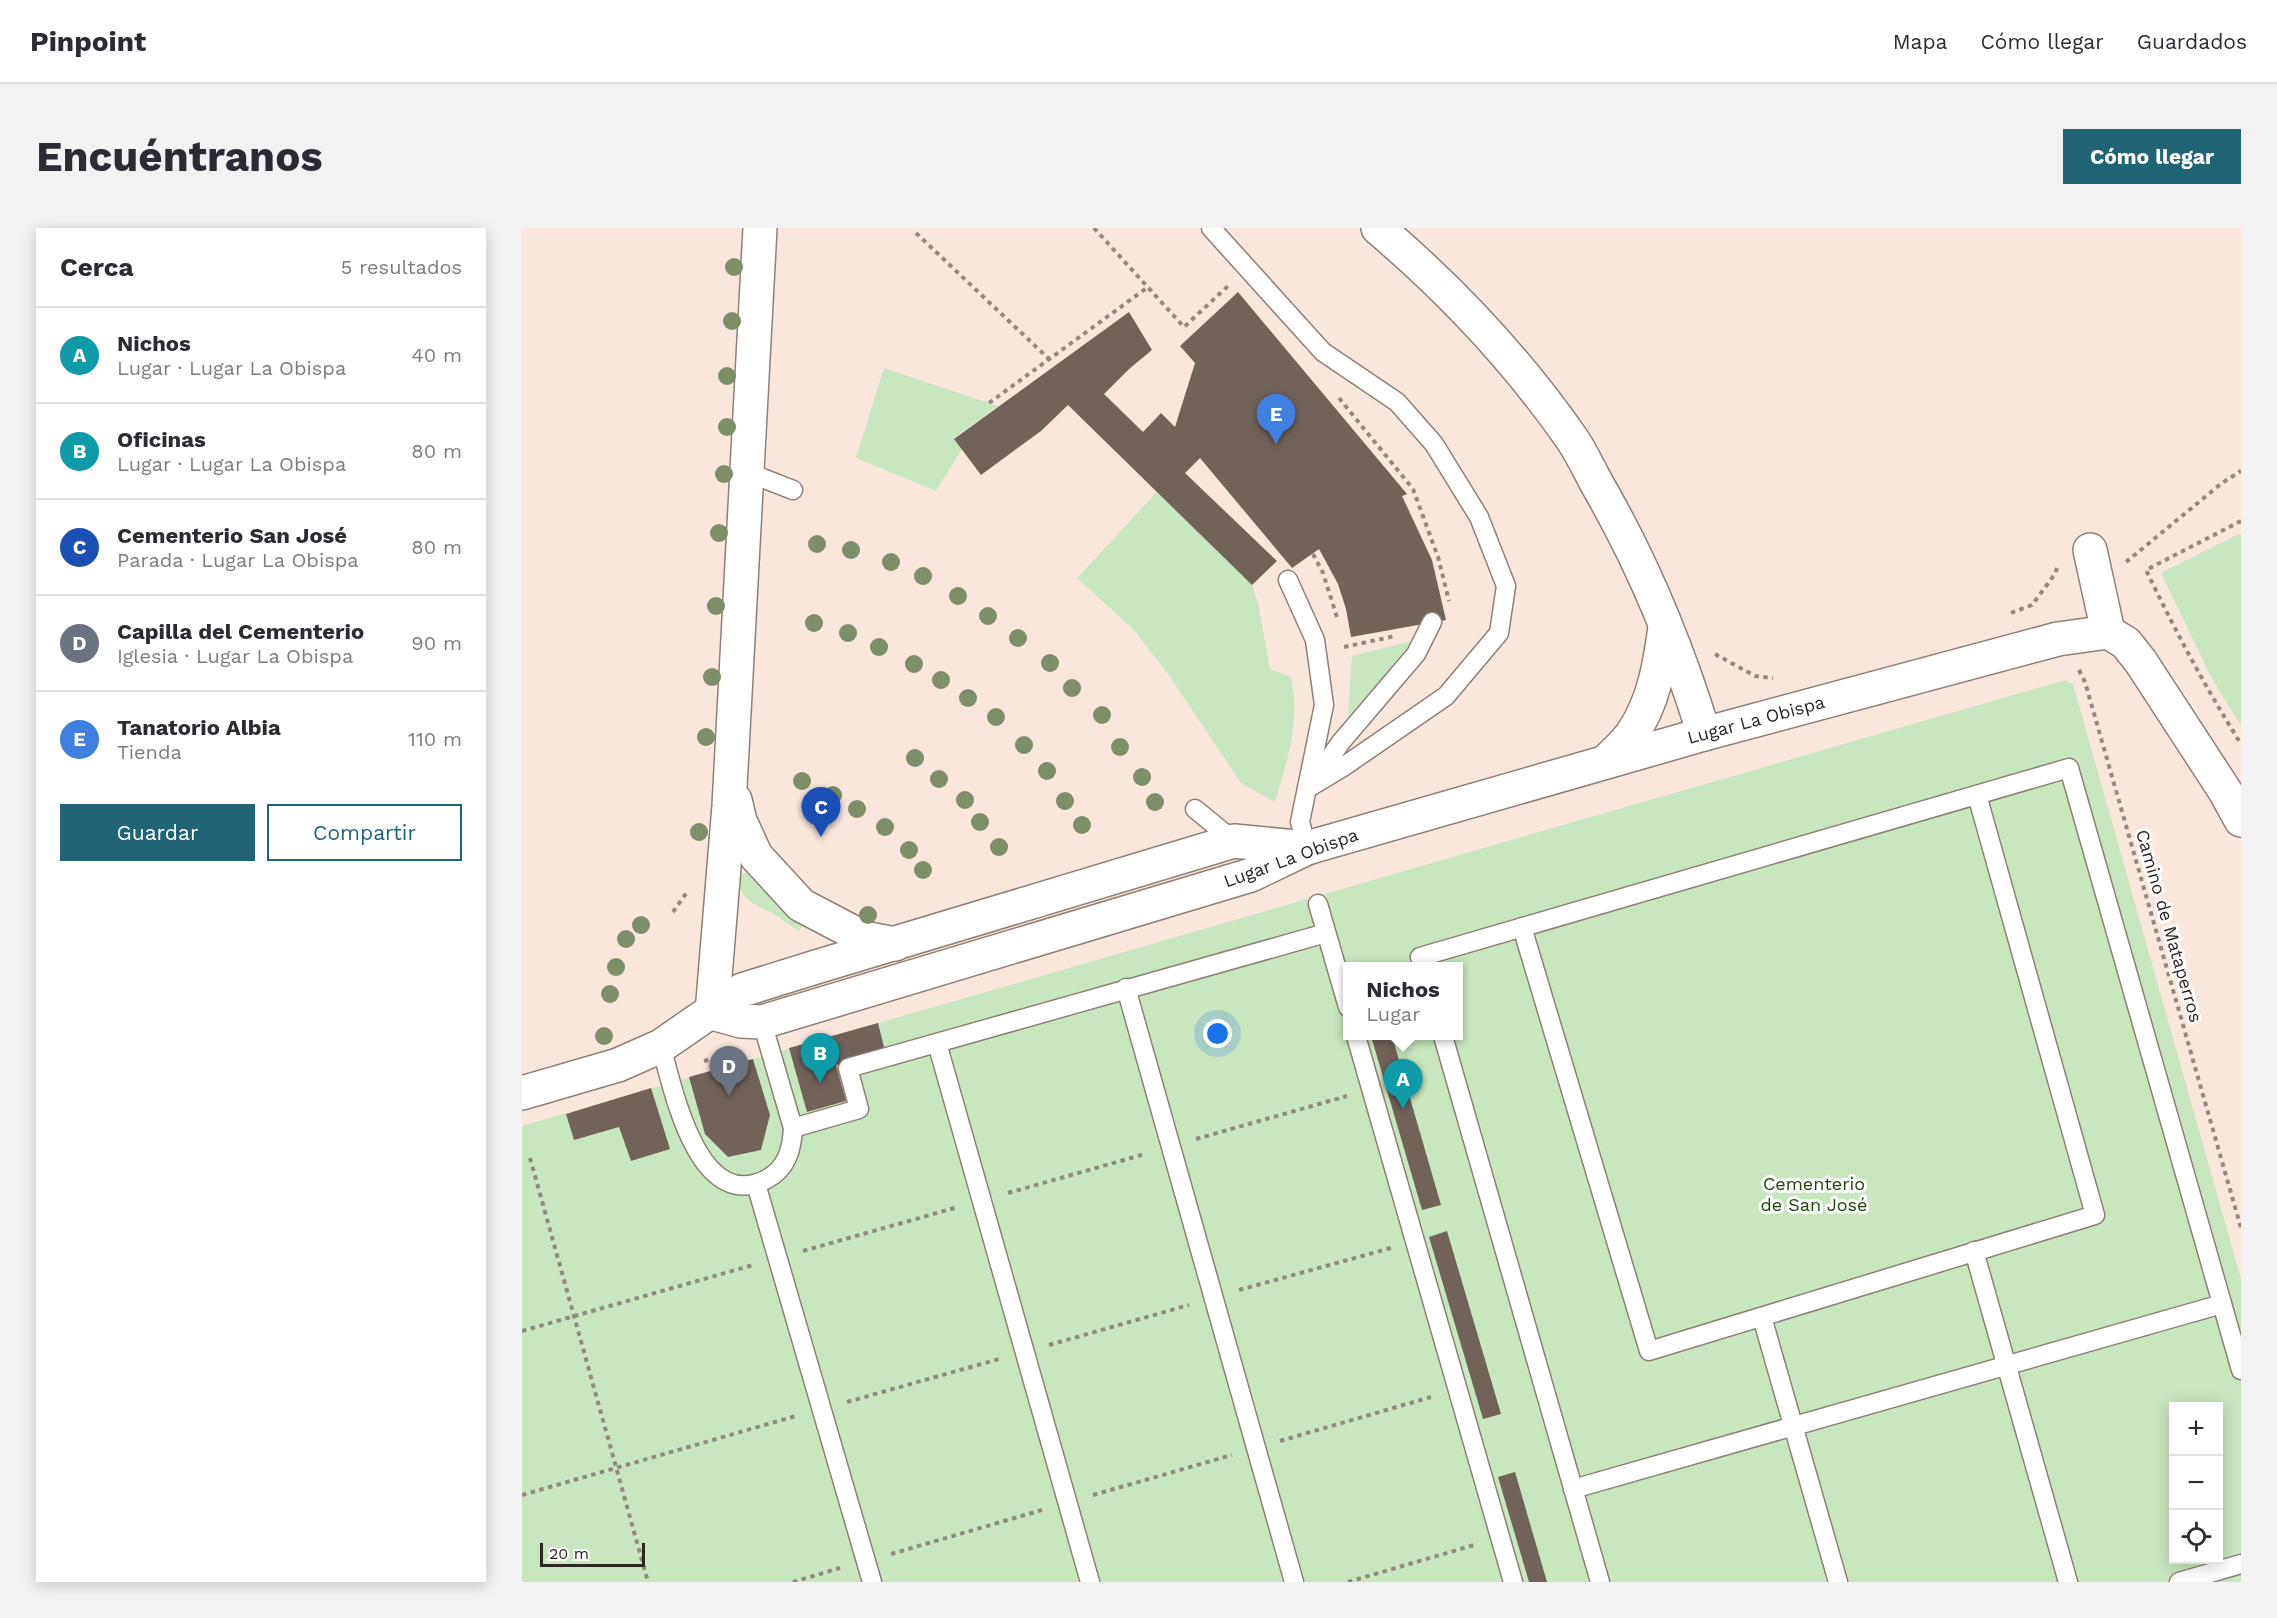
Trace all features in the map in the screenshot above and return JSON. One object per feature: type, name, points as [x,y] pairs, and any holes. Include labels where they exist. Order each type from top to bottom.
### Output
[{"type":"street","points":[[712,1013],[730,780],[760,228]]},
{"type":"street","points":[[1378,228],[1423,266],[1472,315],[1523,374],[1573,441],[1646,576],[1684,669],[1704,734]]},
{"type":"street","points":[[2090,550],[2108,632],[2126,643],[2141,662],[2241,820]]},
{"type":"street","points":[[1606,762],[1632,734],[1650,699],[1660,670],[1665,625]]},
{"type":"street","name":"Lugar La Obispa","points":[[712,1013],[741,1021],[762,1022],[1251,875],[1307,848],[1704,734],[2058,639],[2108,632]]},
{"type":"street","points":[[730,780],[740,821],[756,856],[781,886],[801,905],[864,938],[895,944]]},
{"type":"street","points":[[522,1094],[618,1065],[661,1047],[742,990],[1234,841],[1307,848]]},
{"type":"lane","points":[[1211,228],[1323,352],[1397,402],[1434,444],[1479,517],[1506,586],[1499,633],[1446,696],[1343,767],[1308,788]]},
{"type":"lane","points":[[747,472],[793,490]]},
{"type":"lane","points":[[1288,580],[1315,640],[1324,705],[1300,822],[1307,848]]},
{"type":"lane","points":[[1308,788],[1341,742],[1416,654],[1430,626]]},
{"type":"lane","points":[[1422,962],[1420,957],[2068,768],[2241,1370]]},
{"type":"lane","points":[[1522,927],[1649,1351],[2095,1215],[1977,795]]},
{"type":"lane","points":[[1195,809],[1234,841]]},
{"type":"lane","points":[[1318,904],[1343,993]]},
{"type":"lane","points":[[793,1128],[859,1109],[848,1068],[1326,933]]},
{"type":"lane","points":[[1126,988],[1294,1582]]},
{"type":"lane","points":[[661,1047],[685,1128],[703,1160],[713,1172],[726,1180],[741,1185],[756,1184],[769,1178],[788,1159],[793,1128],[762,1022]]},
{"type":"lane","points":[[1357,1040],[1514,1582]]},
{"type":"lane","points":[[1444,1040],[1600,1582]]},
{"type":"lane","points":[[937,1043],[1090,1582]]},
{"type":"lane","points":[[756,1184],[872,1582]]},
{"type":"lane","points":[[1974,1251],[2068,1582]]},
{"type":"lane","points":[[1573,1489],[2222,1304]]},
{"type":"lane","points":[[1762,1317],[1838,1582]]},
{"type":"lane","points":[[2179,1582],[2241,1564]]},
{"type":"path","points":[[1094,228],[1184,327],[1229,285]]},
{"type":"path","points":[[916,233],[1049,359]]},
{"type":"path","points":[[989,403],[1148,287]]},
{"type":"path","points":[[1333,390],[1413,489],[1438,557],[1452,620],[1447,626],[1430,626],[1342,647]]},
{"type":"path","points":[[2098,585],[2222,483],[2241,471]]},
{"type":"path","points":[[2241,521],[2146,570],[2175,632],[2205,687],[2241,744]]},
{"type":"path","points":[[2010,614],[2032,605],[2055,574],[2062,550],[2090,550]]},
{"type":"path","points":[[1313,554],[1334,603],[1338,625]]},
{"type":"path","name":"Camino de Mataperros","points":[[2058,639],[2069,649],[2085,682],[2241,1228]]},
{"type":"path","points":[[1709,648],[1715,655],[1755,676],[1775,678]]},
{"type":"path","points":[[522,1331],[1371,1090]]},
{"type":"path","points":[[530,1158],[648,1582]]},
{"type":"path","points":[[522,1495],[1415,1241]]},
{"type":"path","points":[[793,1582],[1458,1390]]},
{"type":"path","points":[[1348,1582],[1501,1538]]},
{"type":"green space","points":[[884,368],[998,406],[954,438],[962,449],[936,491],[856,458]]},
{"type":"green space","points":[[1157,492],[1252,585],[1258,603],[1270,669],[1291,677],[1293,726],[1288,756],[1275,802],[1241,783],[1168,674],[1134,630],[1077,578]]},
{"type":"green space","points":[[2241,533],[2241,726],[2211,677],[2161,573]]},
{"type":"green space","points":[[1412,641],[1382,680],[1348,716],[1352,656]]},
{"type":"green space","name":"Cementerio de San José","points":[[2065,680],[2073,684],[2241,1279],[2241,1582],[522,1582],[522,1126]]},
{"type":"green space","points":[[746,872],[751,872],[807,921],[798,931],[777,916],[749,901],[739,885],[739,877]]},
{"type":"building","points":[[1238,292],[1407,494],[1402,496],[1432,560],[1446,620],[1351,637],[1346,609],[1338,584],[1319,549],[1292,568],[1200,458],[1185,473],[1277,561],[1252,585],[1068,405],[1041,431],[981,475],[954,439],[1129,312],[1152,350],[1104,394],[1143,432],[1161,413],[1175,427],[1195,363],[1180,346]]},
{"type":"building","points":[[878,1023],[885,1051],[836,1065],[846,1101],[807,1112],[789,1048]]},
{"type":"building","points":[[1372,1040],[1393,1040],[1441,1205],[1422,1210]]},
{"type":"building","points":[[753,1059],[770,1115],[761,1150],[728,1157],[705,1134],[689,1077]]},
{"type":"building","points":[[651,1088],[670,1149],[631,1161],[619,1127],[574,1140],[566,1114]]},
{"type":"building","points":[[1447,1231],[1501,1414],[1483,1419],[1429,1237]]},
{"type":"building","points":[[1515,1472],[1547,1582],[1529,1582],[1498,1477]]},
{"type":"place","name":"Tanatorio Albia","points":[[1276,444]]},
{"type":"place","name":"Cementerio San José","points":[[821,837]]},
{"type":"place","name":"Oficinas","points":[[820,1083]]},
{"type":"place","name":"Capilla del Cementerio","points":[[729,1096]]},
{"type":"place","name":"Nichos","points":[[1403,1109]]}]
